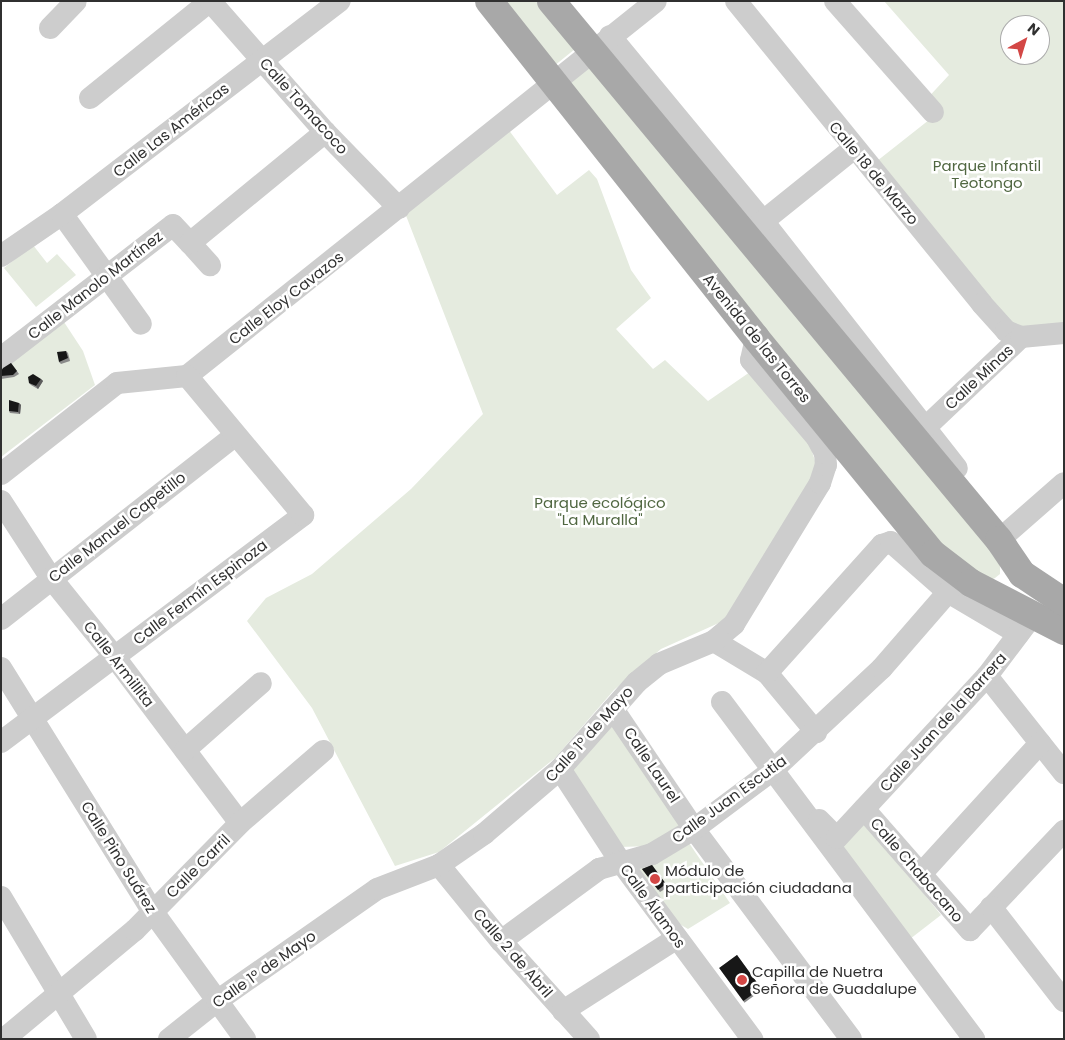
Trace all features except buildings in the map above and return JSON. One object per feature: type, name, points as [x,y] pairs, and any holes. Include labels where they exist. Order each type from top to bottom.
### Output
[{"type":"main road","name":"Avenida de las Torres","points":[[489,1],[756,338],[933,554],[971,583],[998,595],[1064,631]]},
{"type":"main road","points":[[551,1],[602,43],[754,228],[1031,583],[1064,602]]},
{"type":"main road","points":[[1005,549],[1064,580]]},
{"type":"main road","points":[[1005,549],[998,595],[1004,607],[1023,629],[1064,647]]},
{"type":"street","points":[[50,28],[76,1]]},
{"type":"street","points":[[90,98],[210,1]]},
{"type":"street","name":"Calle Tomacoco","points":[[210,1],[325,132],[399,208]]},
{"type":"street","name":"Calle Las Américas","points":[[1,256],[62,214],[340,1]]},
{"type":"street","name":"Calle 18 de Marzo","points":[[736,1],[853,149],[1006,331],[1021,337]]},
{"type":"street","points":[[835,1],[933,112]]},
{"type":"street","name":"Calle Eloy Cavazos","points":[[187,376],[399,208],[648,4]]},
{"type":"street","points":[[210,265],[190,243],[325,132]]},
{"type":"street","points":[[853,149],[754,228],[927,426],[957,468]]},
{"type":"street","points":[[62,214],[105,278],[141,324]]},
{"type":"street","name":"Calle Manolo Martínez","points":[[1,358],[173,225],[190,243]]},
{"type":"street","name":"Calle Minas","points":[[927,426],[1021,337],[1064,333]]},
{"type":"street","name":"Calle 1º de Mayo","points":[[169,1039],[217,1001],[377,889],[439,865],[527,800],[560,769],[636,682],[659,664],[714,640],[734,624],[820,483],[826,465],[825,453],[817,438],[752,360],[756,338]]},
{"type":"street","points":[[1,474],[117,383],[187,376],[234,436]]},
{"type":"street","name":"Calle Fermín Espinoza","points":[[1,742],[302,515],[234,436]]},
{"type":"street","name":"Calle Manuel Capetillo","points":[[1,619],[50,578],[234,436]]},
{"type":"street","points":[[1005,549],[1064,483]]},
{"type":"street","name":"Calle Armillita","points":[[1,501],[50,578],[114,656],[240,823]]},
{"type":"street","points":[[767,673],[882,545],[891,542],[900,547],[948,592],[1023,629]]},
{"type":"street","name":"Calle Juan Escutia","points":[[501,942],[599,869],[620,861],[652,854],[694,829],[774,770],[882,668],[948,592]]},
{"type":"street","name":"Calle Juan de la Barrera","points":[[799,805],[812,813],[836,838],[987,676],[1023,629]]},
{"type":"street","points":[[714,640],[767,673],[816,732]]},
{"type":"street","name":"Calle Pino Suárez","points":[[1,668],[153,912],[245,1039]]},
{"type":"street","points":[[987,676],[1064,773]]},
{"type":"street","points":[[185,750],[261,683]]},
{"type":"street","points":[[722,702],[974,1039]]},
{"type":"street","name":"Calle Laurel","points":[[614,709],[694,829],[846,1037]]},
{"type":"street","points":[[922,874],[1040,743]]},
{"type":"street","name":"Calle Carril","points":[[4,1039],[153,912],[240,823],[323,750]]},
{"type":"street","name":"Calle Álamos","points":[[560,769],[620,861],[752,1039]]},
{"type":"street","name":"Calle Chabacano","points":[[864,809],[970,930],[991,907]]},
{"type":"street","points":[[1064,830],[991,907],[1064,1001]]},
{"type":"street","name":"Calle 2 de Abril","points":[[439,865],[501,942],[589,1039]]},
{"type":"street","points":[[1,897],[86,1039]]},
{"type":"street","points":[[563,1011],[677,938]]},
{"type":"green space","points":[[493,1],[542,1],[575,49],[554,66]]},
{"type":"green space","name":"Parque Infantil Teotongo","points":[[884,1],[1064,1],[1064,324],[1015,327],[877,161],[934,116],[923,103],[949,75]]},
{"type":"green space","points":[[586,63],[1000,561],[1000,574],[987,582],[938,550],[561,82]]},
{"type":"green space","name":"Parque ecológico \"La Muralla\"","points":[[508,129],[557,195],[589,170],[597,179],[631,270],[651,298],[616,329],[653,369],[665,360],[708,401],[750,372],[810,445],[816,464],[814,476],[743,599],[721,622],[661,649],[614,690],[555,758],[439,852],[395,866],[312,708],[247,621],[266,598],[312,574],[411,489],[483,414],[405,213]]},
{"type":"green space","points":[[33,245],[47,263],[57,254],[76,275],[36,307],[4,268]]},
{"type":"green space","points":[[62,319],[83,351],[95,385],[1,457],[1,367]]},
{"type":"green space","points":[[613,719],[682,823],[652,846],[619,847],[567,771]]},
{"type":"green space","points":[[861,816],[941,915],[910,939],[838,841]]},
{"type":"green space","points":[[689,843],[730,903],[688,929],[676,922],[638,868]]},
{"type":"place","name":"Módulo de participación ciudadana","points":[[655,879]]},
{"type":"place","name":"Capilla de Nuetra Señora de Guadalupe","points":[[742,980]]}]
